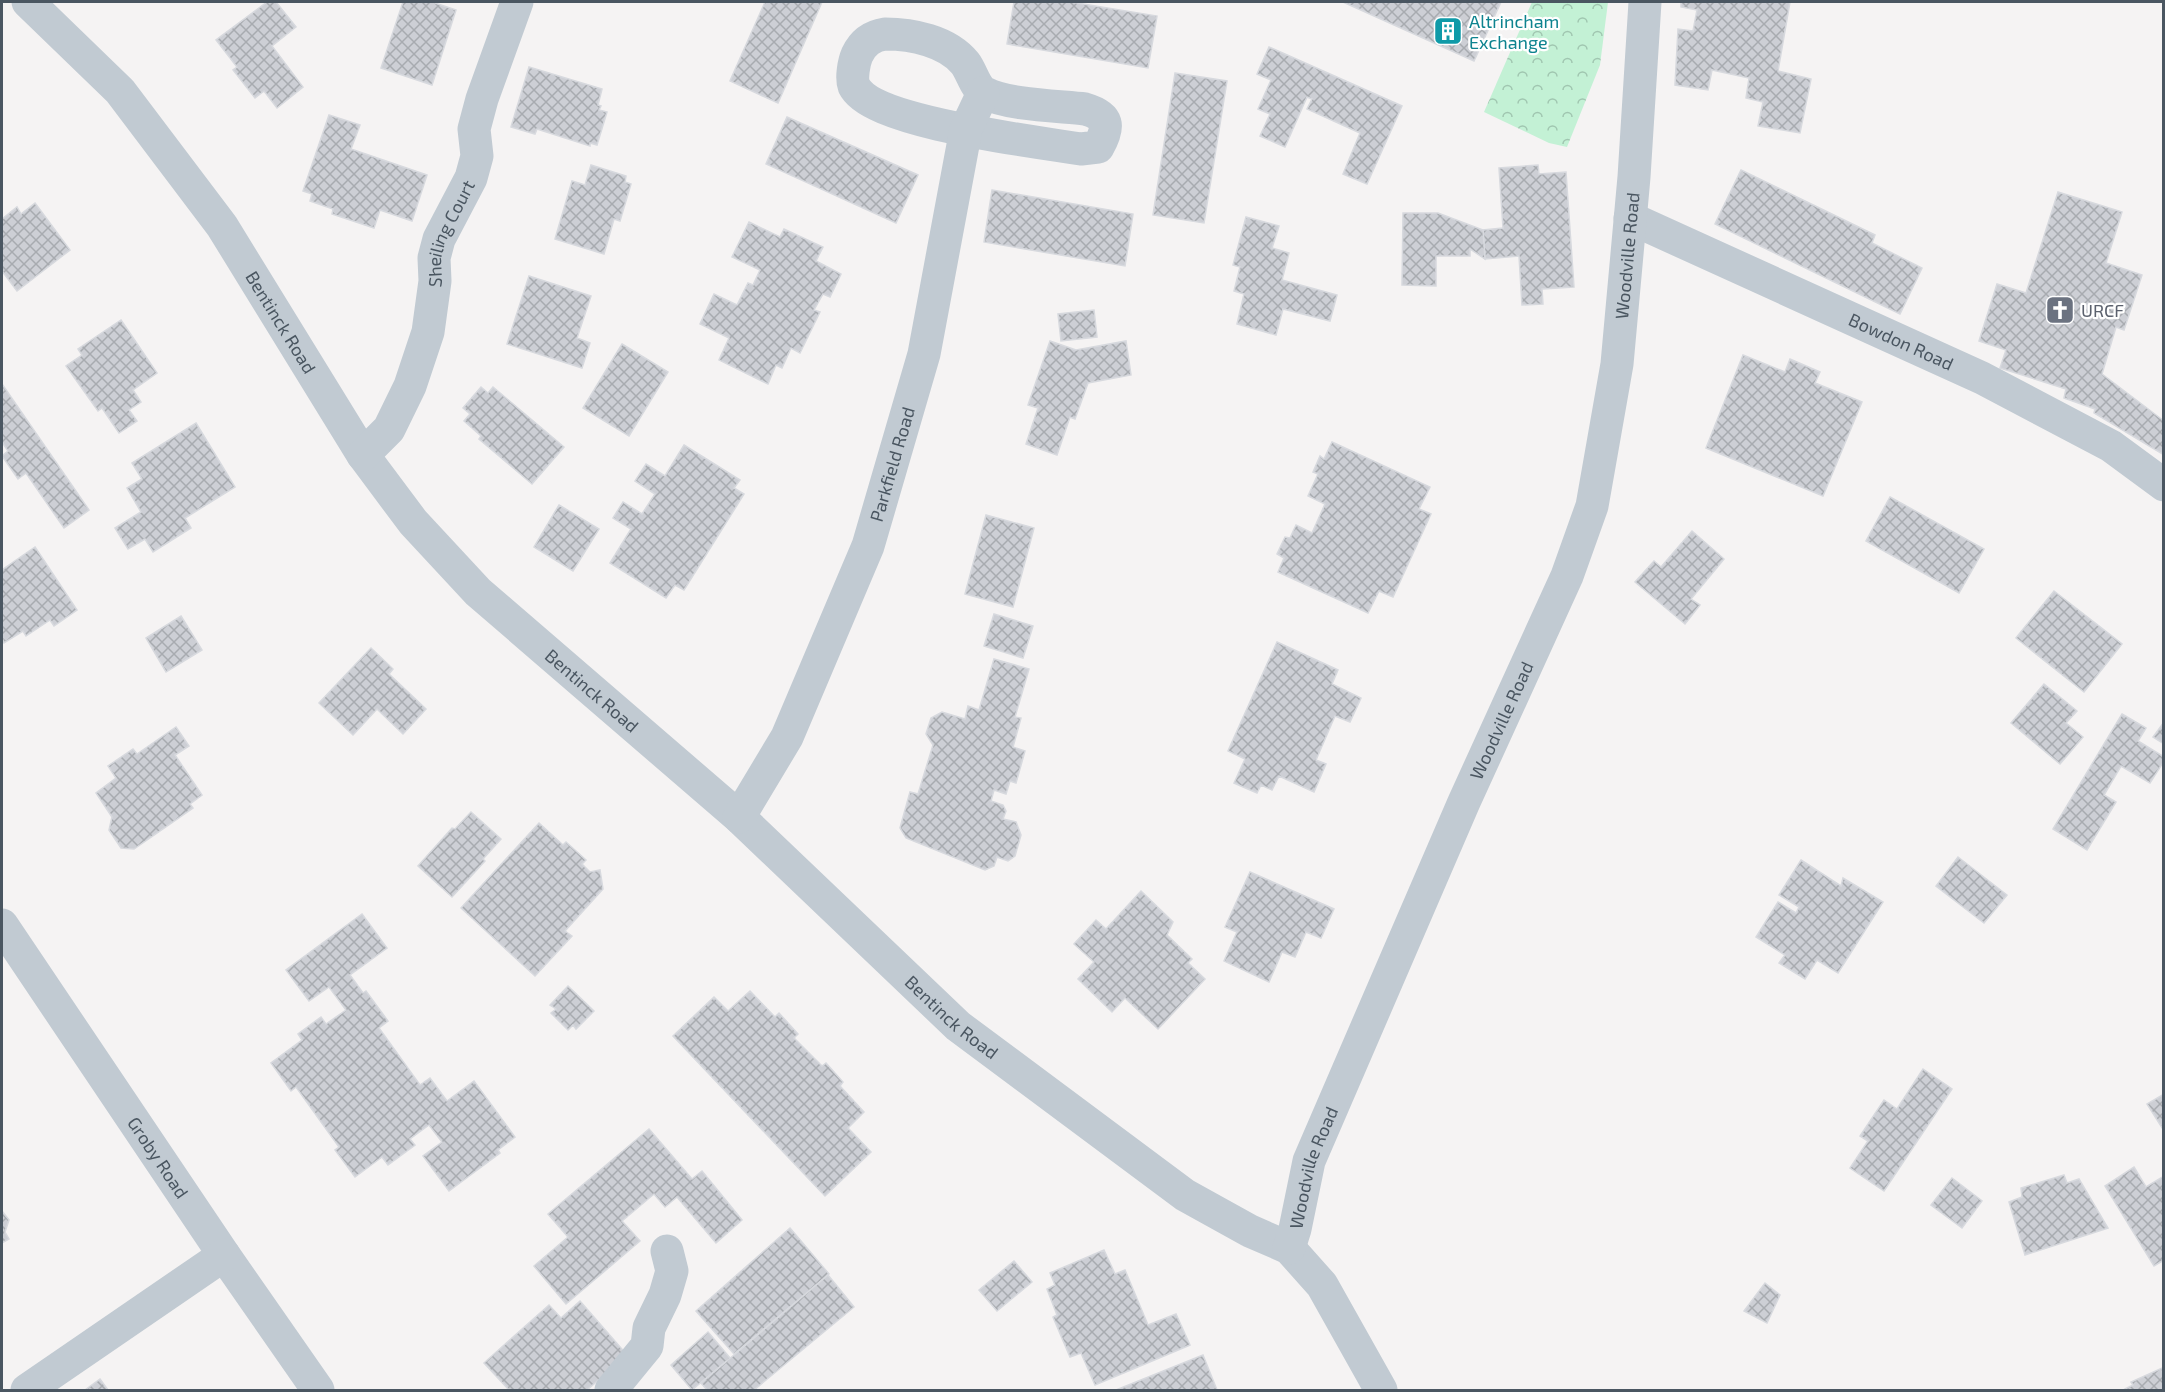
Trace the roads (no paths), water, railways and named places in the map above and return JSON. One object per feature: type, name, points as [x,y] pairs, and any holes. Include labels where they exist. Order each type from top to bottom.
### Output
[{"type":"street","name":"Bentinck Road","points":[[28,2],[120,91],[222,226],[363,455],[413,522],[478,592],[739,817],[958,1026],[1185,1195],[1250,1231],[1288,1248]]},
{"type":"street","name":"Sheiling Court","points":[[363,455],[389,429],[410,386],[428,332],[435,281],[434,258],[439,239],[471,178],[477,156],[474,129],[482,99],[517,2]]},
{"type":"street","name":"Woodville Road","points":[[1381,1390],[1322,1285],[1288,1248],[1295,1229],[1309,1161],[1464,802],[1567,576],[1592,506],[1617,364],[1645,2]]},
{"type":"street","points":[[896,34],[921,38],[939,44],[965,63],[983,93],[1003,100],[1085,109],[1097,112],[1106,122],[1105,134],[1098,147],[1081,149],[966,129],[925,122],[875,104],[861,95],[853,85],[853,70],[864,43],[876,36],[896,34]]},
{"type":"street","name":"Parkfield Road","points":[[739,817],[787,737],[868,546],[924,354],[966,129],[983,93]]},
{"type":"street","name":"Bowdon Road","points":[[1630,218],[1982,378],[2111,446],[2163,485]]},
{"type":"street","name":"Groby Road","points":[[2,925],[224,1256],[318,1390]]},
{"type":"street","points":[[611,1390],[647,1346],[649,1328],[665,1295],[672,1271],[668,1251]]},
{"type":"street","points":[[27,1390],[224,1256]]},
{"type":"place","name":"Altrincham Exchange","points":[[1448,31]]},
{"type":"place","name":"URCF","points":[[2060,310]]}]
